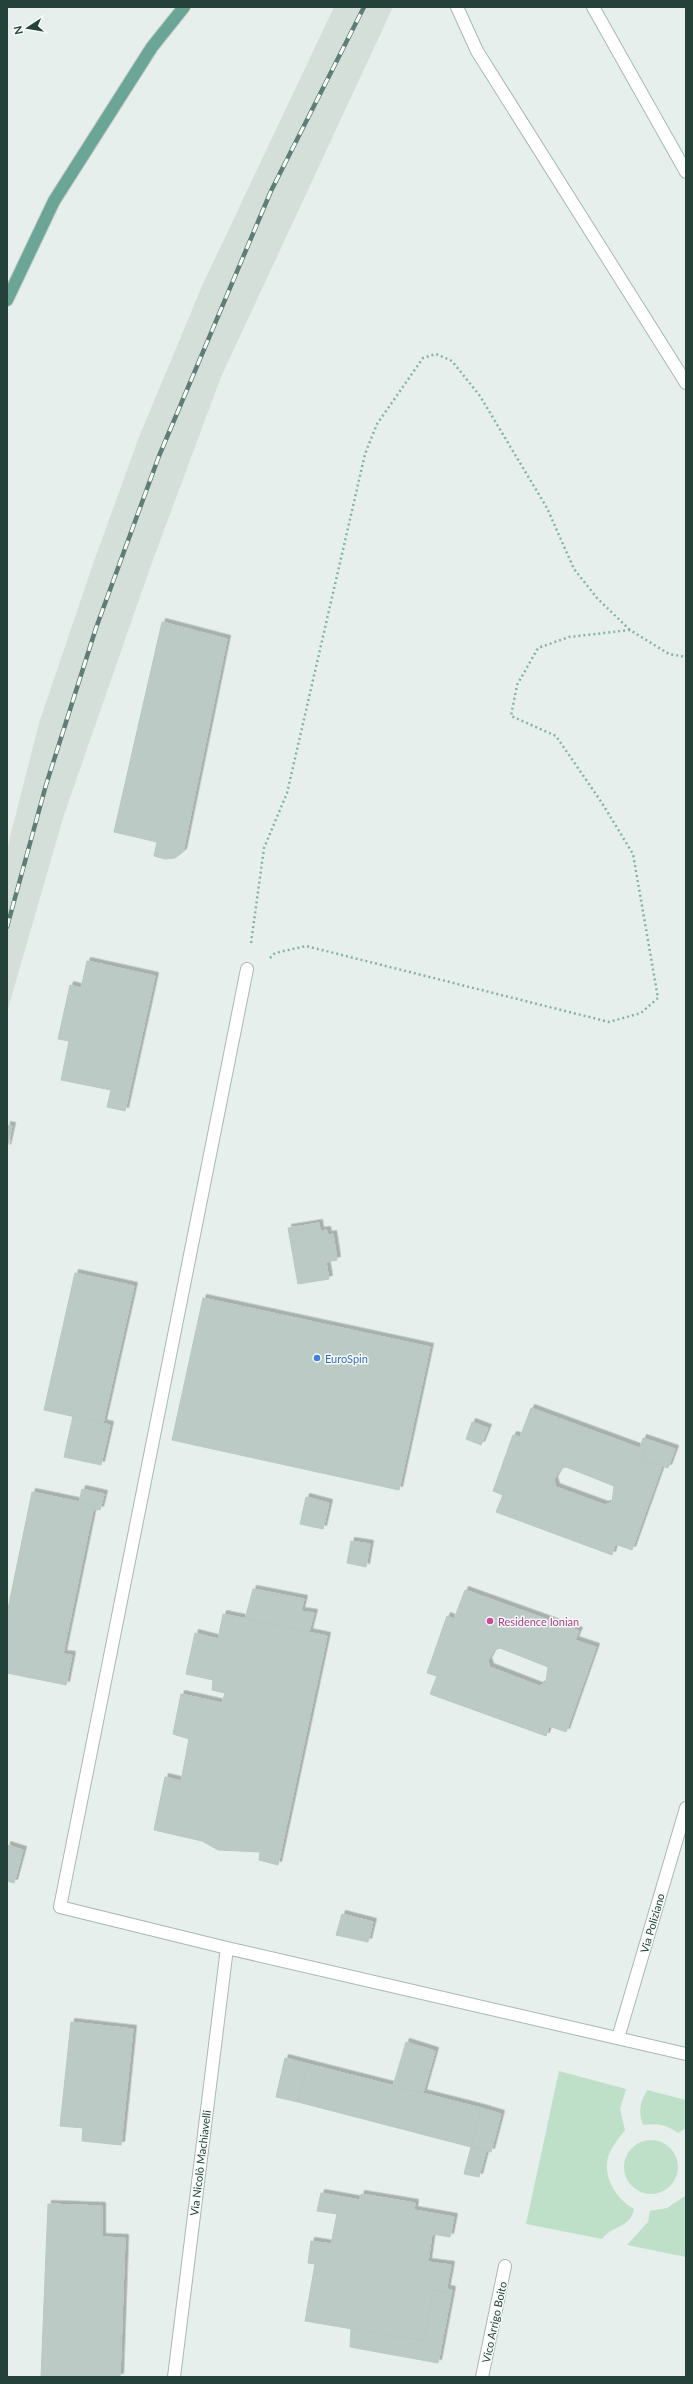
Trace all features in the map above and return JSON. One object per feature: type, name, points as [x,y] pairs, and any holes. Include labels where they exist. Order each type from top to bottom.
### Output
[{"type":"main road","points":[[7,300],[54,201],[152,47],[184,7]]},
{"type":"street","points":[[457,7],[477,51],[686,383]]},
{"type":"street","points":[[593,7],[686,172]]},
{"type":"street","points":[[247,969],[60,1907],[227,1948],[686,2054]]},
{"type":"street","name":"Via Poliziano","points":[[618,2038],[686,1808]]},
{"type":"street","name":"Via Nicolò Machiavelli","points":[[174,2377],[227,1948]]},
{"type":"street","name":"Vico Arrigo Boito","points":[[482,2377],[505,2266]]},
{"type":"path","points":[[247,969],[264,848],[287,793],[365,454],[377,424],[423,358],[436,354],[452,361],[480,396],[547,508],[574,569],[597,598],[630,630],[669,654],[686,657]]},
{"type":"path","points":[[243,988],[275,953],[306,946],[609,1022],[642,1013],[658,998],[634,854],[602,803],[556,736],[511,716],[517,685],[538,648],[569,637],[630,630]]},
{"type":"shaded area","points":[[334,7],[393,7],[221,377],[150,568],[64,815],[7,1012],[7,849],[39,723],[93,564],[139,437],[202,286]]},
{"type":"green space","points":[[559,2071],[626,2089],[620,2109],[625,2130],[609,2154],[607,2170],[616,2193],[627,2205],[634,2209],[629,2220],[602,2239],[526,2224]]},
{"type":"green space","points":[[647,2090],[686,2100],[686,2128],[678,2133],[661,2125],[643,2125],[640,2107]]},
{"type":"green space","points":[[646,2140],[656,2140],[666,2144],[674,2152],[678,2162],[678,2172],[674,2182],[666,2190],[656,2194],[646,2194],[636,2190],[628,2182],[624,2172],[624,2162],[628,2152],[636,2144]]},
{"type":"green space","points":[[685,2196],[686,2257],[627,2245],[648,2222],[650,2211],[667,2208]]},
{"type":"building","points":[[162,622],[227,639],[183,852],[175,858],[165,859],[154,856],[157,842],[114,832]]},
{"type":"building","points":[[87,961],[155,976],[125,1111],[107,1107],[111,1090],[61,1080],[69,1041],[58,1039],[70,985],[81,988]]},
{"type":"building","points":[[7,1125],[12,1126],[7,1148]]},
{"type":"building","points":[[319,1223],[320,1231],[327,1230],[328,1235],[333,1234],[337,1260],[326,1262],[329,1279],[298,1284],[288,1228]]},
{"type":"building","points":[[75,1273],[134,1286],[103,1423],[44,1410]]},
{"type":"building","points":[[203,1298],[430,1347],[399,1490],[172,1440]]},
{"type":"building","points":[[531,1408],[645,1450],[641,1458],[662,1466],[632,1550],[615,1544],[612,1555],[496,1512],[503,1495],[493,1491],[513,1435],[520,1437]],"holes":[[[566,1467],[614,1486],[612,1502],[605,1505],[556,1487],[554,1480],[560,1469]]]},
{"type":"building","points":[[73,1416],[110,1425],[101,1465],[64,1457]]},
{"type":"building","points":[[472,1422],[488,1428],[481,1445],[466,1439]]},
{"type":"building","points":[[643,1438],[675,1449],[668,1468],[641,1458],[645,1450],[640,1448]]},
{"type":"building","points":[[82,1489],[104,1494],[100,1510],[93,1509],[94,1505],[79,1502]]},
{"type":"building","points":[[32,1492],[94,1505],[63,1654],[72,1655],[66,1685],[7,1673],[7,1614]]},
{"type":"building","points":[[306,1497],[329,1503],[323,1529],[300,1524]]},
{"type":"building","points":[[351,1541],[370,1544],[366,1567],[347,1563]]},
{"type":"building","points":[[253,1589],[304,1599],[301,1611],[314,1613],[309,1632],[245,1619]]},
{"type":"building","points":[[465,1590],[579,1631],[575,1640],[596,1647],[566,1732],[549,1726],[546,1736],[430,1694],[437,1676],[427,1673],[447,1616],[454,1619]],"holes":[[[500,1648],[548,1667],[546,1682],[539,1686],[490,1667],[488,1661],[494,1650]]]},
{"type":"building","points":[[223,1614],[327,1636],[278,1865],[259,1860],[260,1852],[218,1850],[202,1841],[154,1830],[165,1777],[181,1781],[189,1739],[173,1734],[181,1694],[222,1703],[225,1693],[212,1690],[213,1680],[186,1674],[195,1633],[218,1639]]},
{"type":"building","points":[[7,1845],[23,1850],[14,1883],[7,1881]]},
{"type":"building","points":[[342,1914],[373,1922],[368,1942],[336,1935]]},
{"type":"building","points":[[71,2022],[133,2029],[121,2145],[82,2141],[83,2128],[60,2126]]},
{"type":"building","points":[[406,2042],[435,2051],[423,2093],[393,2086]]},
{"type":"building","points":[[285,2058],[308,2064],[298,2102],[276,2097]]},
{"type":"building","points":[[308,2064],[481,2108],[471,2147],[298,2102]]},
{"type":"building","points":[[481,2108],[501,2114],[491,2152],[471,2147]]},
{"type":"building","points":[[471,2147],[486,2151],[479,2177],[464,2174]]},
{"type":"building","points":[[321,2193],[360,2200],[361,2194],[415,2203],[414,2210],[454,2217],[450,2237],[432,2234],[428,2262],[451,2265],[446,2292],[433,2290],[424,2341],[305,2321],[315,2264],[308,2263],[311,2241],[331,2244],[337,2214],[317,2211]]},
{"type":"building","points":[[48,2204],[102,2206],[102,2237],[125,2238],[120,2377],[41,2377]]},
{"type":"building","points":[[447,2289],[452,2290],[438,2363],[350,2347],[351,2328],[424,2341],[433,2290],[446,2292]]},
{"type":"railway","points":[[7,927],[46,785],[96,628],[159,456],[271,191],[364,7]]},
{"type":"place","name":"EuroSpin","points":[[317,1358]]},
{"type":"place","name":"Residence Ionian","points":[[490,1621]]}]
